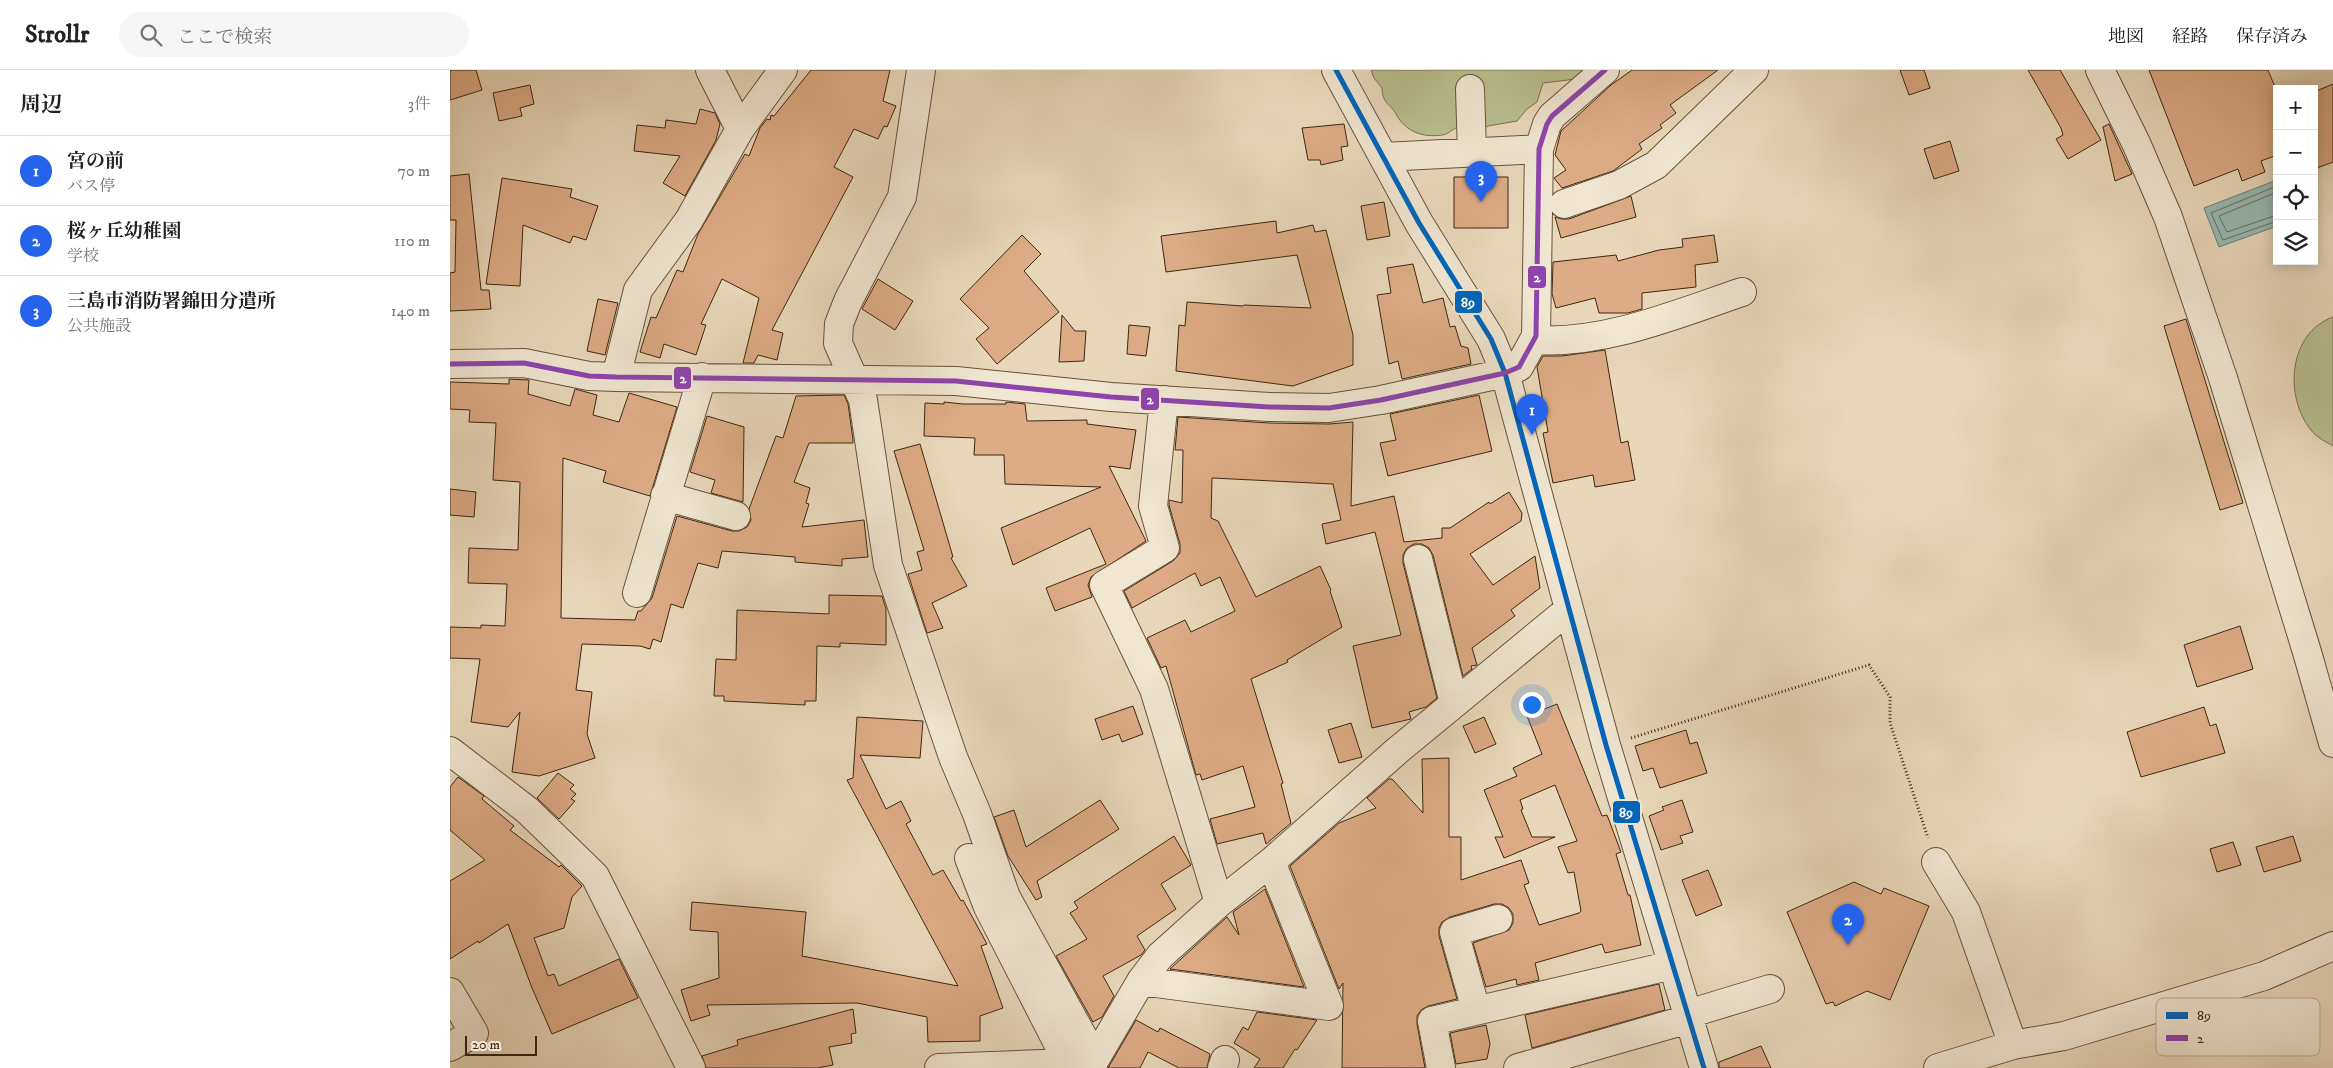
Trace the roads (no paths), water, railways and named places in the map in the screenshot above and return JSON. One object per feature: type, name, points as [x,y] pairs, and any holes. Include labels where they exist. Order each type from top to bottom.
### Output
[{"type":"street","points":[[710,70],[740,129]]},
{"type":"street","points":[[616,377],[638,290],[689,220],[740,129],[783,70]]},
{"type":"street","points":[[921,70],[902,197],[848,300],[839,324],[838,343],[863,400],[888,565],[953,757],[977,814],[1006,898],[1081,1064]]},
{"type":"street","points":[[1336,70],[1419,223],[1491,339],[1505,373],[1606,745],[1704,1068]]},
{"type":"street","points":[[450,364],[524,363],[590,376],[616,377],[956,381],[1111,397],[1329,408],[1381,400],[1505,373],[1519,367],[1534,340],[1537,324],[1539,149],[1547,124],[1552,116],[1605,70]]},
{"type":"street","points":[[1564,204],[1619,185],[1656,165],[1754,70]]},
{"type":"street","points":[[2100,70],[2136,143],[2174,235],[2223,378],[2333,743]]},
{"type":"street","points":[[1470,89],[1472,152]]},
{"type":"street","points":[[1383,157],[1539,149]]},
{"type":"street","points":[[1534,340],[1562,340],[1624,330],[1742,292]]},
{"type":"street","points":[[637,593],[702,377]]},
{"type":"street","points":[[1164,400],[1153,506],[1165,548],[1104,586],[1154,689],[1219,903]]},
{"type":"street","points":[[665,496],[736,516]]},
{"type":"street","points":[[1418,559],[1454,703]]},
{"type":"street","points":[[1081,1064],[1160,956],[1219,903],[1271,862],[1398,750],[1568,610]]},
{"type":"street","points":[[451,754],[527,810],[596,876],[691,1068]]},
{"type":"street","points":[[969,858],[988,907],[1081,1064]]},
{"type":"street","points":[[1141,981],[1329,1006],[1271,862]]},
{"type":"street","points":[[1936,862],[1966,912],[2013,1045]]},
{"type":"street","points":[[1476,1010],[1454,932],[1498,919]]},
{"type":"street","points":[[2191,998],[2264,976],[2333,946]]},
{"type":"street","points":[[1442,1068],[1432,1021],[1673,965]]},
{"type":"street","points":[[1518,1068],[1689,1016],[1770,989]]},
{"type":"street","points":[[450,992],[474,1033],[450,1047]]},
{"type":"street","points":[[1938,1068],[2013,1045],[2064,1036],[2156,1008]]},
{"type":"street","points":[[939,1068],[1081,1064]]},
{"type":"water","points":[[2273,182],[2273,227],[2219,247],[2204,208]]},
{"type":"place","name":"三島市消防署錦田分遣所","points":[[1481,202]]},
{"type":"place","name":"宮の前","points":[[1532,435]]},
{"type":"place","name":"桜ヶ丘幼稚園","points":[[1848,945]]}]
